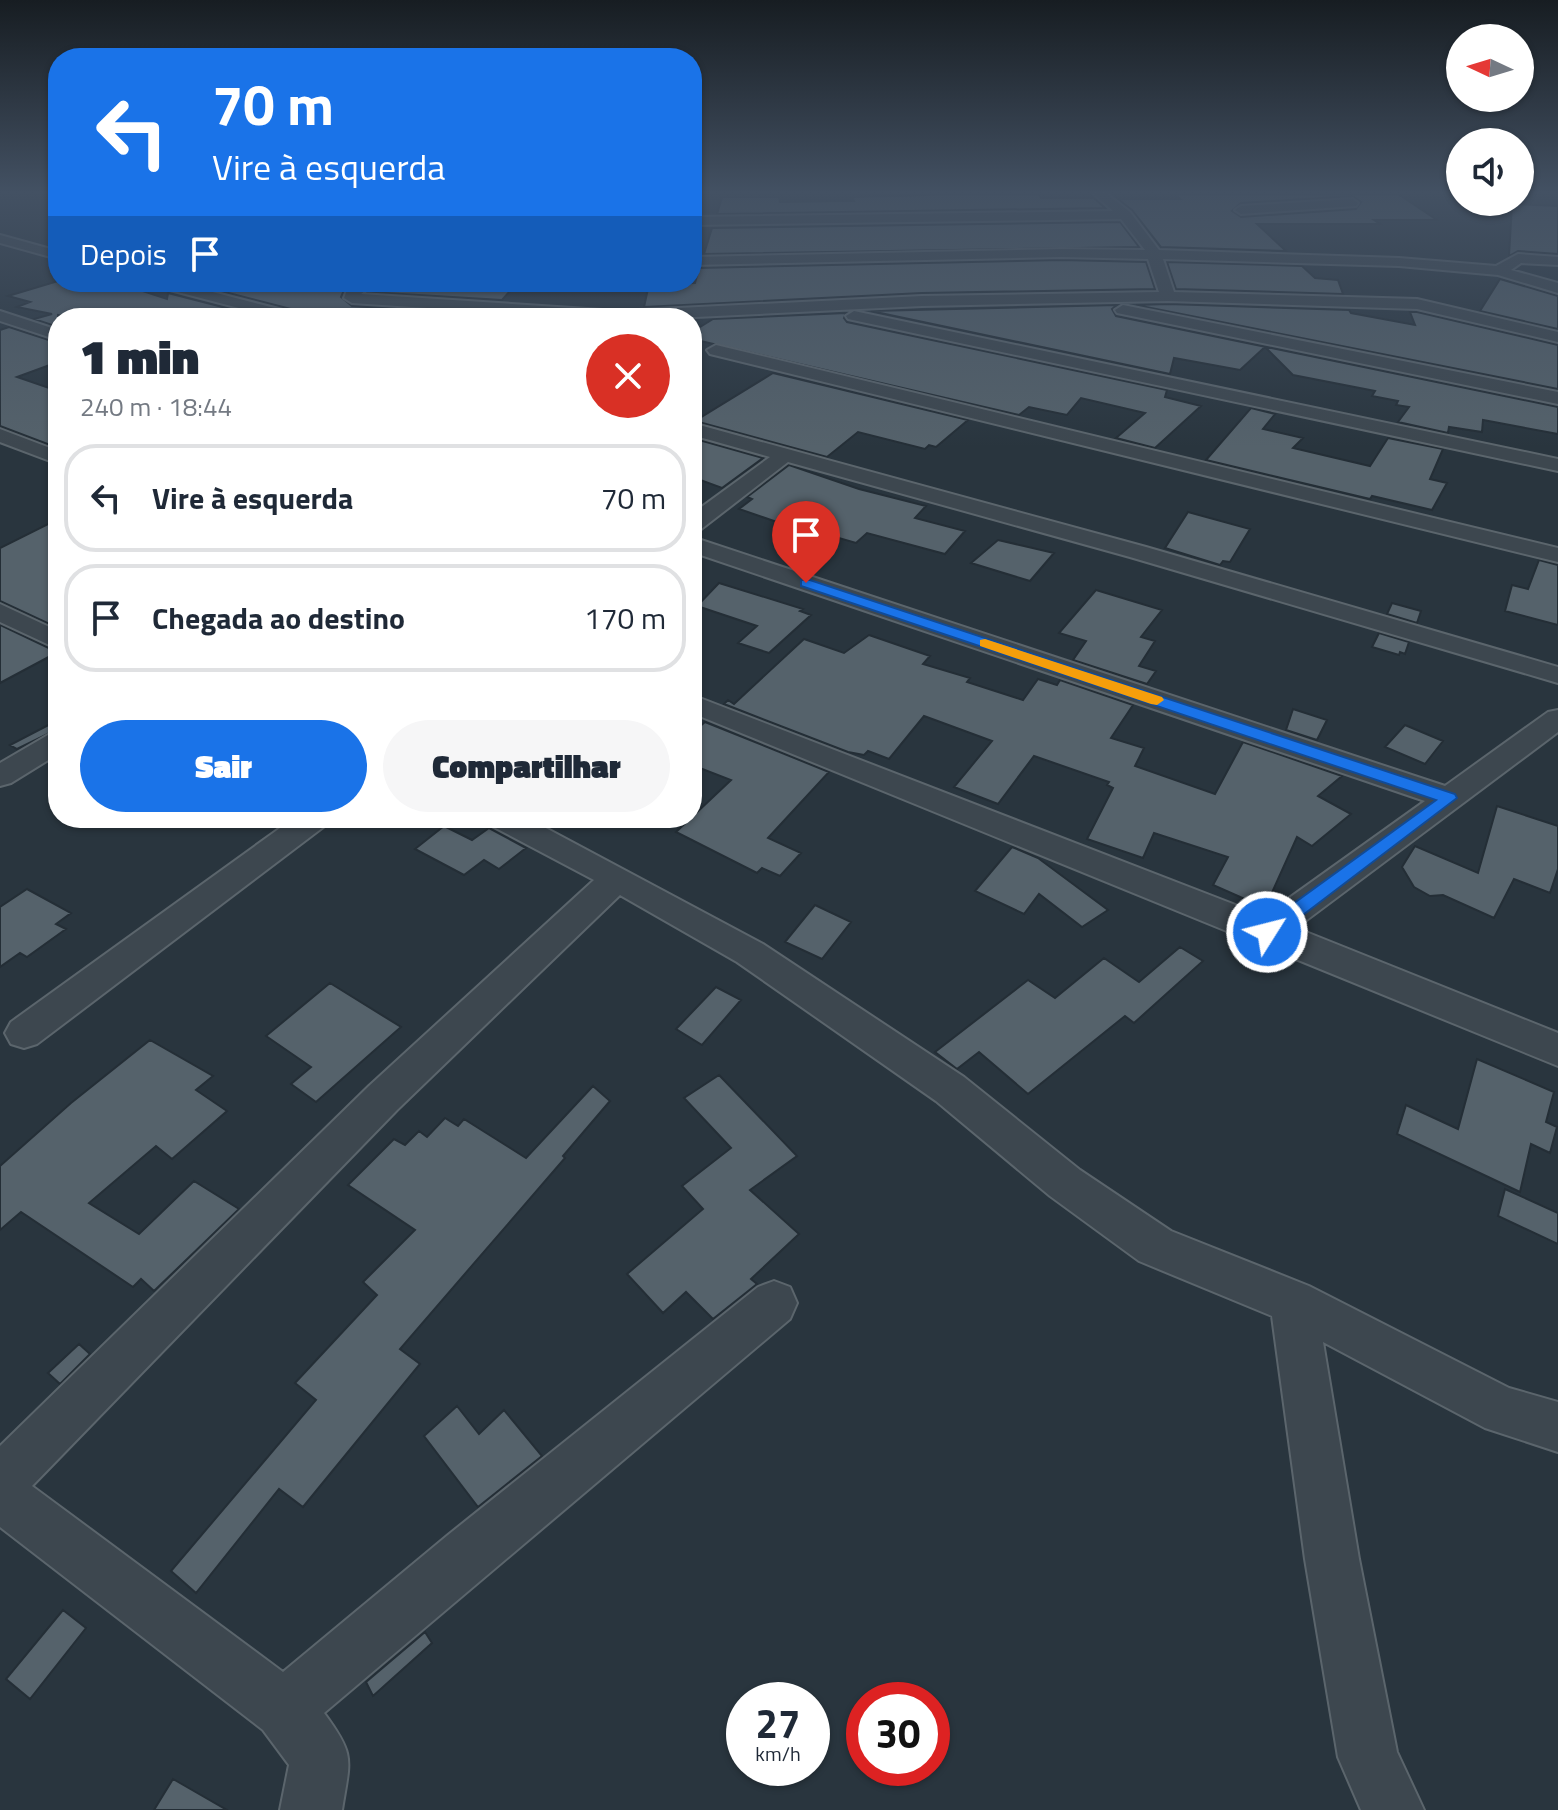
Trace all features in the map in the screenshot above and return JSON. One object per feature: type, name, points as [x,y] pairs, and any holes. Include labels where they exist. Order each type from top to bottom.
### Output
[{"type":"street","points":[[1163,278],[1168,296]]},
{"type":"street","points":[[1525,278],[1558,288]]},
{"type":"street","points":[[195,292],[257,308]]},
{"type":"street","points":[[353,292],[352,298],[479,308]]},
{"type":"street","points":[[702,313],[1043,297],[1168,296],[1417,304],[1558,337]]},
{"type":"street","points":[[1043,297],[1083,302],[1558,398]]},
{"type":"street","points":[[808,306],[1558,465]]},
{"type":"street","points":[[787,308],[710,354],[1558,555]]},
{"type":"street","points":[[0,316],[48,332]]},
{"type":"street","points":[[702,432],[1138,552],[1558,675]]},
{"type":"street","points":[[0,435],[48,454]]},
{"type":"street","points":[[28,446],[48,438]]},
{"type":"street","points":[[702,517],[786,454]]},
{"type":"street","points":[[702,547],[1449,798]]},
{"type":"street","points":[[0,612],[48,636]]},
{"type":"street","points":[[702,707],[1558,1050]]},
{"type":"street","points":[[1267,932],[1449,798],[1553,729]]},
{"type":"street","points":[[0,776],[48,747]]},
{"type":"street","points":[[24,1033],[301,828]]},
{"type":"street","points":[[520,828],[750,953],[938,1081],[1065,1183],[1155,1246],[1293,1302],[1502,1411],[1558,1427]]},
{"type":"street","points":[[0,1482],[383,1098],[617,878]]},
{"type":"street","points":[[1293,1302],[1332,1559],[1368,1757],[1393,1810]]},
{"type":"street","points":[[284,1709],[467,1554],[774,1303]]},
{"type":"street","points":[[0,1495],[284,1709],[320,1758],[311,1810]]},
{"type":"building","points":[[702,278],[1151,278],[1155,289],[922,293],[644,307],[647,292],[702,292]]},
{"type":"building","points":[[1172,278],[1320,278],[1338,280],[1343,294],[1176,289]]},
{"type":"building","points":[[1500,279],[1558,296],[1558,329],[1480,311]]},
{"type":"building","points":[[48,284],[48,292],[146,292],[167,299],[168,293],[226,308],[48,308],[48,313],[17,307],[30,302],[8,296]]},
{"type":"building","points":[[225,292],[343,292],[341,297],[352,306],[383,308],[287,308]]},
{"type":"building","points":[[369,292],[509,292],[502,300]]},
{"type":"building","points":[[1117,305],[1112,309],[1116,316],[1558,407],[1558,434],[1483,420],[1482,432],[1449,427],[1448,433],[1398,422],[1409,407],[1396,405],[1398,401],[1372,396],[1375,391],[1293,375],[1265,347],[1240,370],[1174,358],[1170,374],[871,311]]},
{"type":"building","points":[[1136,305],[1349,310],[1351,313],[1415,325],[1410,312],[1417,312],[1558,345],[1558,389]]},
{"type":"building","points":[[846,313],[844,318],[847,322],[1167,390],[1165,397],[1201,406],[1155,448],[1116,438],[1145,413],[1081,398],[1067,415],[1029,407],[1019,415],[702,341],[702,326],[713,319]]},
{"type":"building","points":[[48,315],[48,324],[34,319]]},
{"type":"building","points":[[9,327],[48,340],[48,366],[17,377],[48,388],[48,444],[0,426],[0,330]]},
{"type":"building","points":[[773,373],[968,420],[936,447],[929,445],[925,449],[858,432],[827,457],[702,423],[702,417]]},
{"type":"building","points":[[1251,408],[1275,414],[1263,429],[1303,438],[1293,448],[1370,466],[1388,438],[1443,449],[1430,479],[1447,483],[1432,510],[1372,496],[1370,499],[1206,460]]},
{"type":"building","points":[[702,441],[763,458],[722,488],[702,481]]},
{"type":"building","points":[[789,465],[859,489],[926,506],[915,518],[965,531],[945,554],[867,533],[856,543],[801,527],[797,529],[739,509],[752,499],[747,497]]},
{"type":"building","points":[[1188,512],[1250,529],[1230,562],[1223,561],[1220,565],[1165,548]]},
{"type":"building","points":[[48,524],[48,623],[0,601],[0,548]]},
{"type":"building","points":[[998,540],[1054,553],[1030,581],[971,563]]},
{"type":"building","points":[[1539,560],[1558,565],[1558,625],[1505,611],[1512,585],[1528,589]]},
{"type":"building","points":[[719,583],[803,609],[800,611],[811,615],[769,653],[738,643],[757,626],[702,608],[702,601]]},
{"type":"building","points":[[1096,590],[1162,610],[1141,637],[1155,641],[1139,666],[1156,671],[1147,684],[1073,660],[1086,641],[1059,633]]},
{"type":"building","points":[[1392,603],[1421,611],[1417,623],[1387,614]]},
{"type":"building","points":[[0,625],[48,648],[48,657],[0,683]]},
{"type":"building","points":[[1379,633],[1409,642],[1405,654],[1372,647]]},
{"type":"building","points":[[869,635],[930,656],[923,664],[970,678],[967,682],[1023,700],[1038,679],[1057,685],[1060,680],[1133,705],[1111,738],[1144,748],[1135,766],[1215,794],[1243,742],[1342,776],[1318,796],[1351,814],[1312,846],[1297,837],[1265,908],[1213,885],[1228,857],[1154,833],[1143,858],[1087,839],[1113,788],[1107,785],[1109,782],[1034,756],[998,804],[954,787],[992,741],[924,716],[889,759],[868,751],[864,755],[848,752],[724,704],[728,700],[734,704],[804,639],[844,653]]},
{"type":"building","points":[[1293,709],[1327,720],[1317,740],[1286,730]]},
{"type":"building","points":[[705,722],[829,772],[768,838],[801,853],[780,876],[762,868],[757,873],[676,832],[680,828],[702,828],[702,807],[731,780],[702,769],[702,725]]},
{"type":"building","points":[[48,725],[48,734],[17,749],[10,745]]},
{"type":"building","points":[[1405,725],[1443,741],[1425,764],[1385,747]]},
{"type":"building","points":[[1497,806],[1558,826],[1558,869],[1550,893],[1514,879],[1494,918],[1443,895],[1430,896],[1414,887],[1402,867],[1415,846],[1478,873]]},
{"type":"building","points":[[441,828],[472,840],[489,828],[526,848],[499,869],[484,860],[464,875],[415,849]]},
{"type":"building","points":[[1012,847],[1038,858],[1108,910],[1082,927],[1039,894],[1024,914],[975,891]]},
{"type":"building","points":[[27,889],[71,913],[56,924],[66,929],[27,957],[20,953],[0,967],[0,907]]},
{"type":"building","points":[[815,905],[851,922],[822,959],[785,942]]},
{"type":"building","points":[[1180,947],[1203,961],[1134,1023],[1125,1016],[1028,1094],[979,1052],[957,1069],[935,1052],[1028,980],[1055,998],[1104,958],[1139,982]]},
{"type":"building","points":[[330,983],[401,1027],[316,1102],[291,1084],[311,1067],[266,1036]]},
{"type":"building","points":[[716,987],[741,1000],[702,1045],[676,1029]]},
{"type":"building","points":[[150,1040],[213,1076],[196,1090],[227,1111],[172,1159],[156,1146],[89,1203],[139,1234],[194,1181],[239,1209],[154,1291],[141,1279],[133,1287],[21,1212],[0,1230],[0,1166],[71,1103]]},
{"type":"building","points":[[1477,1059],[1554,1092],[1546,1122],[1557,1127],[1550,1153],[1531,1144],[1520,1192],[1397,1134],[1406,1105],[1458,1129]]},
{"type":"building","points":[[719,1075],[797,1156],[750,1190],[799,1234],[751,1279],[757,1284],[713,1319],[686,1292],[663,1313],[627,1274],[703,1209],[682,1186],[731,1148],[684,1098]]},
{"type":"building","points":[[593,1086],[610,1101],[563,1156],[565,1158],[400,1349],[420,1364],[303,1507],[279,1489],[196,1593],[171,1571],[316,1400],[295,1383],[377,1295],[363,1282],[415,1230],[348,1185],[394,1139],[405,1145],[419,1131],[427,1137],[445,1118],[458,1126],[464,1119],[526,1158]]},
{"type":"building","points":[[1505,1189],[1558,1213],[1558,1244],[1498,1216]]},
{"type":"building","points":[[79,1344],[90,1354],[60,1384],[48,1373]]},
{"type":"building","points":[[457,1406],[479,1434],[504,1410],[542,1456],[478,1507],[424,1436]]},
{"type":"building","points":[[63,1610],[86,1628],[30,1699],[6,1679]]},
{"type":"building","points":[[425,1632],[432,1643],[373,1696],[366,1682]]},
{"type":"building","points":[[173,1779],[227,1810],[154,1810]]},
{"type":"slow traffic","points":[[985,643],[1157,700]]},
{"type":"route","points":[[806,583],[1449,798],[1267,932]]}]
